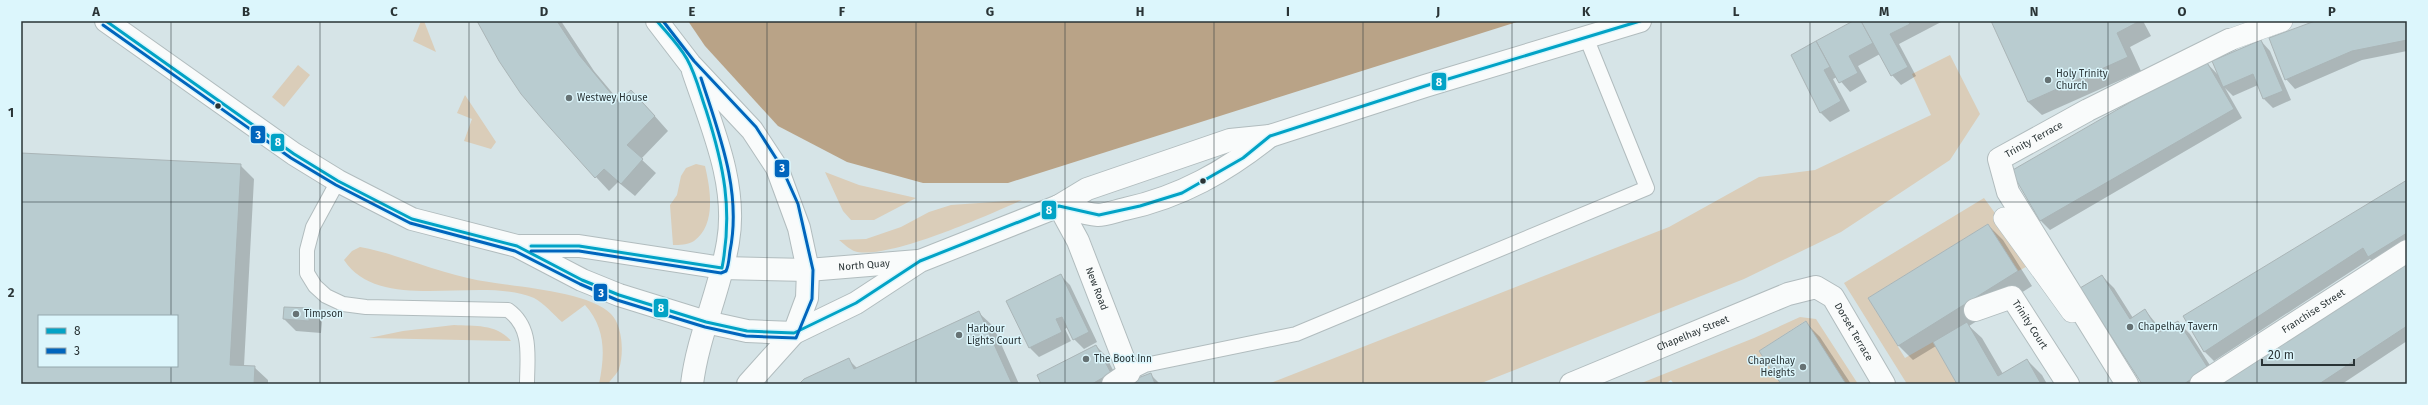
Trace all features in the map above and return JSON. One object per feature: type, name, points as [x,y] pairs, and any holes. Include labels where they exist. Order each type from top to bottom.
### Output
[{"type":"main road","points":[[106,21],[294,154],[338,181],[412,219],[517,246],[582,280],[619,295],[706,322],[747,331],[794,333]]},
{"type":"main road","points":[[657,21],[690,64],[752,130],[777,168],[795,214],[808,270],[807,298],[794,333],[748,384]]},
{"type":"main road","name":"North Quay","points":[[794,333],[856,303],[920,261],[1059,206],[1087,189],[1230,140],[1270,136],[1640,21]]},
{"type":"main road","name":"Trinity Terrace","points":[[2126,384],[2008,192],[1999,159],[2088,110],[2229,40]]},
{"type":"main road","points":[[690,64],[718,147],[728,192],[728,242],[722,268],[695,359],[692,384]]},
{"type":"main road","name":"North Quay","points":[[1059,206],[1099,215],[1140,206],[1182,193],[1213,177],[1243,158],[1270,136]]},
{"type":"main road","name":"New Road","points":[[1059,206],[1078,241],[1121,379]]},
{"type":"main road","name":"North Quay","points":[[517,246],[579,246],[722,268],[808,270],[920,261]]},
{"type":"main road","name":"Franchise Street","points":[[2201,384],[2407,251]]},
{"type":"main road","name":"Chapelhay Street","points":[[1571,384],[1788,294],[1816,287]]},
{"type":"main road","name":"Dorset Terrace","points":[[1816,287],[1833,298],[1884,384]]},
{"type":"main road","name":"Trinity Court","points":[[1975,310],[2012,297],[2068,384]]},
{"type":"street","name":"Trinity Terrace","points":[[2229,40],[2282,21]]},
{"type":"street","points":[[2004,218],[2126,384]]},
{"type":"lane","points":[[1121,379],[1146,365],[1296,334],[1647,188],[1586,37]]},
{"type":"lane","points":[[338,181],[313,227],[306,250],[307,272],[316,286],[333,301],[366,307],[508,310],[517,317],[523,326],[526,337],[527,384]]},
{"type":"shaded area","points":[[421,21],[424,21],[436,52],[413,41]]},
{"type":"shaded area","points":[[688,21],[1520,21],[1008,183],[923,183],[847,162],[778,126],[705,46]]},
{"type":"shaded area","points":[[1950,55],[1980,114],[1950,160],[1841,232],[1744,279],[1479,384],[1268,384],[1669,227],[1759,177],[1815,170],[1931,115],[1912,74]]},
{"type":"shaded area","points":[[298,65],[310,75],[284,107],[272,97]]},
{"type":"shaded area","points":[[465,95],[496,142],[491,149],[464,141],[472,119],[457,113]]},
{"type":"shaded area","points":[[696,164],[705,166],[710,195],[709,216],[701,234],[694,241],[681,245],[673,245],[670,205],[677,195],[681,176],[686,168]]},
{"type":"shaded area","points":[[825,172],[859,185],[916,198],[874,220],[851,220],[843,211]]},
{"type":"shaded area","points":[[1984,198],[2032,264],[2018,271],[1988,224],[1868,298],[1905,358],[1933,342],[1957,384],[1907,384],[1844,283]]},
{"type":"shaded area","points":[[1022,200],[938,235],[889,250],[869,253],[854,251],[839,240],[866,239],[901,227],[929,212],[951,205]]},
{"type":"shaded area","points":[[360,247],[461,276],[553,292],[587,300],[601,307],[615,319],[620,333],[622,348],[619,369],[608,384],[599,384],[603,352],[602,342],[597,323],[585,305],[562,322],[538,300],[512,292],[487,290],[406,290],[381,286],[360,276],[344,260],[352,251]]},
{"type":"shaded area","points":[[1800,317],[1816,319],[1858,384],[1846,384],[1805,321],[1759,351],[1781,384],[1674,384],[1671,380],[1665,384],[1639,384],[1754,338]]},
{"type":"shaded area","points":[[454,325],[485,327],[499,331],[511,341],[369,338],[403,331]]},
{"type":"building","name":"Westwey House","points":[[477,21],[557,21],[580,56],[618,102],[631,90],[655,116],[627,145],[643,159],[621,184],[604,169],[595,178],[543,120],[521,94],[499,61]]},
{"type":"building","points":[[1853,21],[1861,21],[1873,43],[1849,56],[1858,73],[1839,83],[1816,41]]},
{"type":"building","points":[[1861,21],[1908,21],[1910,24],[1890,34],[1908,67],[1891,76]]},
{"type":"building","name":"Holy Trinity Church","points":[[1991,21],[2138,22],[2117,33],[2128,57],[2028,102]]},
{"type":"building","points":[[2315,21],[2407,21],[2407,40],[2352,51],[2285,80],[2269,38]]},
{"type":"building","points":[[2261,40],[2283,91],[2263,99],[2253,74],[2223,87],[2212,61]]},
{"type":"building","points":[[1816,41],[1830,67],[1824,70],[1841,101],[1820,113],[1791,55]]},
{"type":"building","points":[[2205,59],[2234,109],[2040,221],[2011,171]]},
{"type":"building","points":[[21,153],[241,164],[230,365],[255,366],[254,384],[21,384]]},
{"type":"building","points":[[2407,180],[2407,233],[2368,257],[2363,248],[2204,352],[2183,316]]},
{"type":"building","points":[[1988,224],[2018,271],[1898,346],[1868,298]]},
{"type":"building","points":[[2407,261],[2407,326],[2319,384],[2213,384]]},
{"type":"building","points":[[1061,274],[1089,332],[1073,340],[1062,317],[1056,319],[1062,332],[1029,348],[1006,301]]},
{"type":"building","name":"Chapelhay Tavern","points":[[2102,275],[2130,319],[2145,309],[2159,332],[2178,321],[2208,368],[2184,384],[2142,384],[2080,288]]},
{"type":"building","name":"Timpson","points":[[284,307],[310,308],[309,321],[283,319]]},
{"type":"building","name":"Harbour Lights Court","points":[[979,311],[1012,384],[799,384],[804,379],[849,358],[854,369]]},
{"type":"building","name":"Chapelhay Heights","points":[[1806,321],[1846,384],[1781,384],[1759,351]]},
{"type":"building","points":[[1967,322],[1998,376],[2027,359],[2041,384],[1957,384],[1933,342]]},
{"type":"building","name":"The Boot Inn","points":[[1096,345],[1111,373],[1092,384],[1041,384],[1037,375]]},
{"type":"building","points":[[1151,373],[1155,384],[1122,384]]},
{"type":"transit line","name":"8","points":[[106,21],[294,154],[338,181],[412,219],[517,246],[582,280],[619,295],[706,322],[747,331],[794,333],[856,303],[920,261],[1059,206],[1099,215],[1140,206],[1182,193],[1243,158],[1270,136],[1425,86],[1640,21]]},
{"type":"transit line","name":"8","points":[[531,246],[579,246],[722,268],[727,227],[727,207],[718,150],[690,65],[673,39],[657,21]]},
{"type":"transit line","name":"3","points":[[103,25],[291,158],[336,185],[410,223],[515,251],[580,284],[617,300],[705,327],[746,336],[796,338],[812,299],[813,270],[798,204],[781,166],[756,127],[694,61],[663,21]]},
{"type":"transit line","name":"3","points":[[531,251],[579,251],[721,273],[726,271],[729,261],[733,229],[731,185],[727,163],[715,120],[701,78]]},
{"type":"place","name":"Holy Trinity Church","points":[[2048,80]]},
{"type":"place","name":"Westwey House","points":[[569,98]]},
{"type":"place","name":"Timpson","points":[[296,314]]},
{"type":"place","name":"Chapelhay Tavern","points":[[2130,327]]},
{"type":"place","name":"Harbour Lights Court","points":[[959,335]]},
{"type":"place","name":"The Boot Inn","points":[[1086,359]]},
{"type":"place","name":"Chapelhay Heights","points":[[1803,367]]}]
